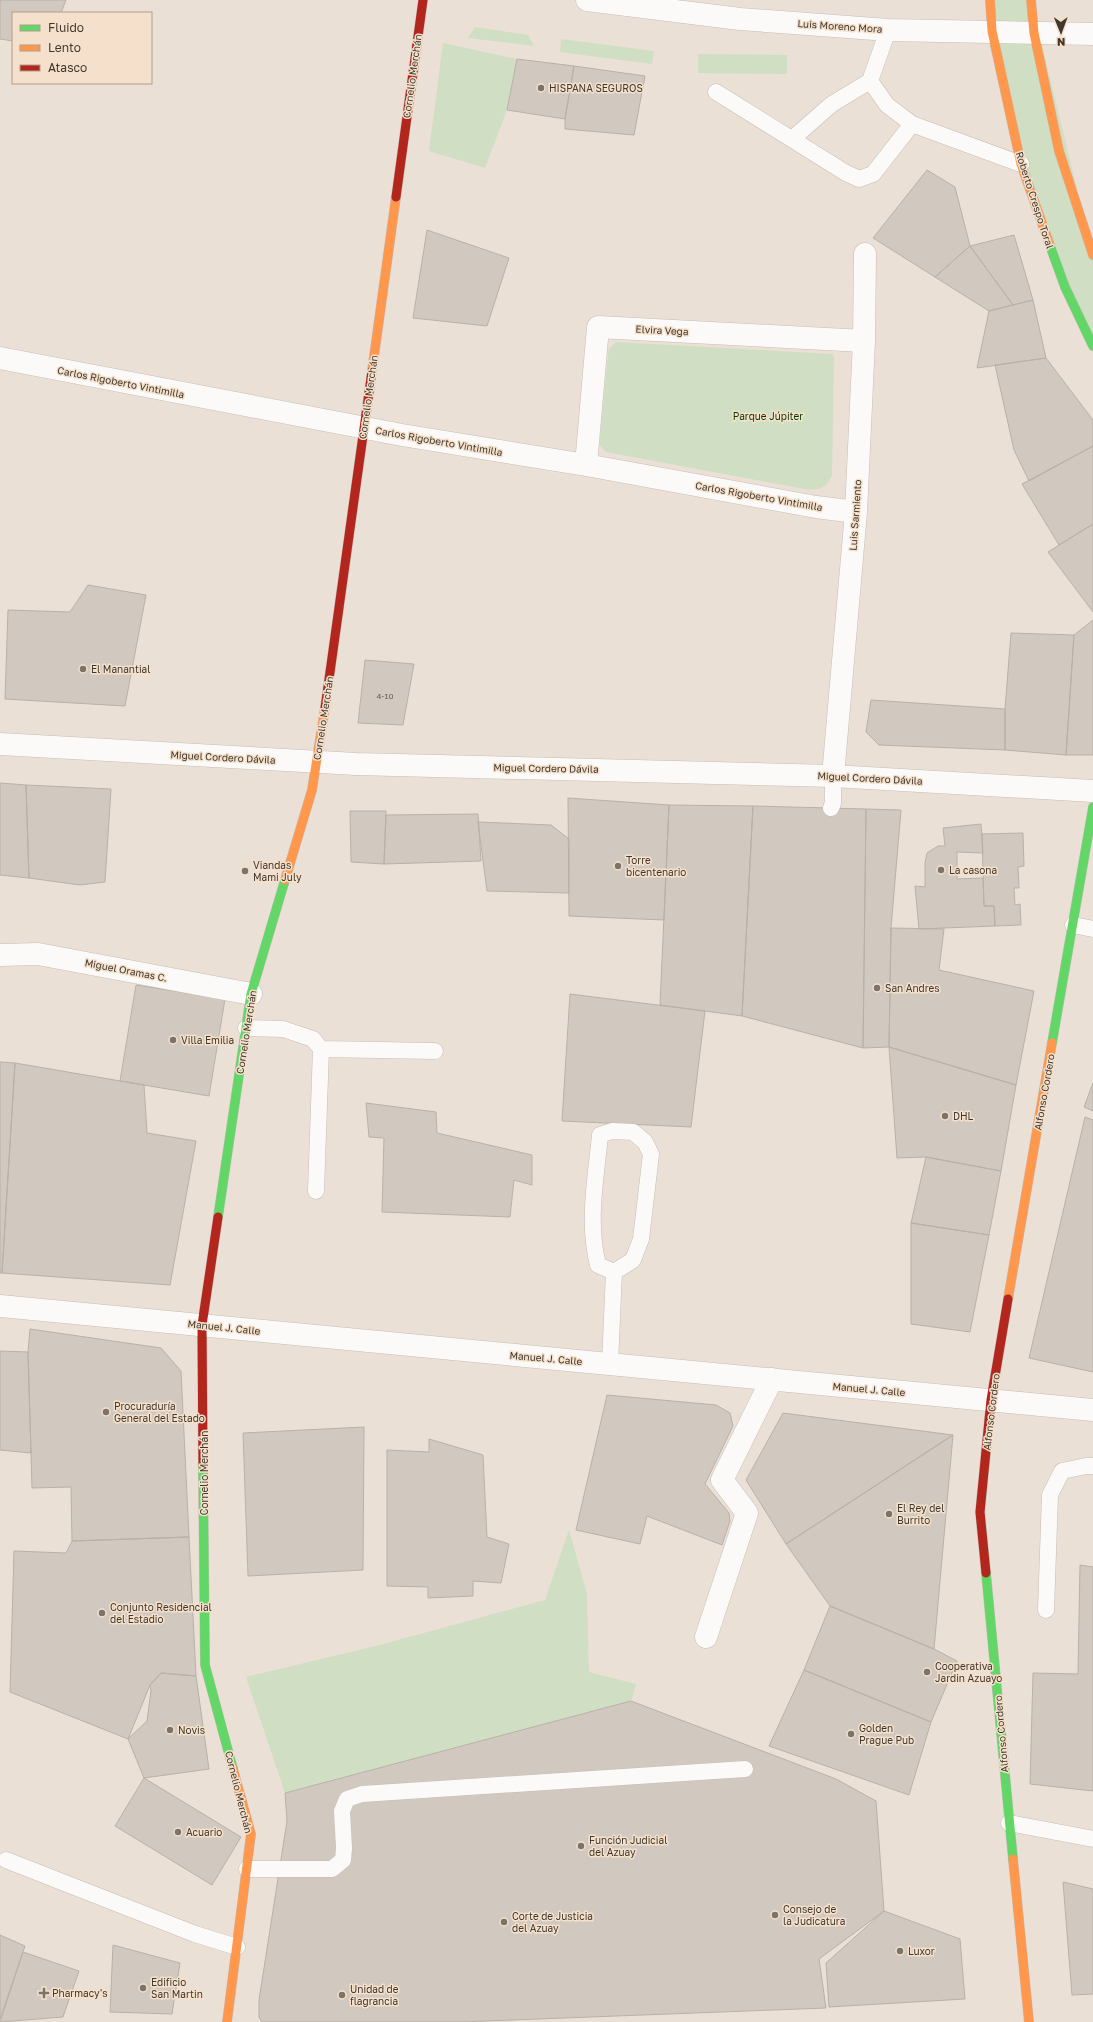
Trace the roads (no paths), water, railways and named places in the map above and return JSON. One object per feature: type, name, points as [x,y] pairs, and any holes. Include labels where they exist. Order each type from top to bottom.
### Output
[{"type":"street","name":"Cornelio Merchán","points":[[227,2022],[251,1834],[205,1665],[202,1325],[251,994],[312,790],[423,0]]},
{"type":"street","name":"Luis Moreno Mora","points":[[587,0],[740,19],[888,30],[1093,34]]},
{"type":"street","name":"Roberto Crespo Toral","points":[[990,0],[992,31],[1021,164],[1065,287],[1093,346]]},
{"type":"street","points":[[1031,0],[1034,33],[1058,151],[1093,255]]},
{"type":"street","name":"Luis Sarmiento","points":[[833,776],[856,512],[864,341],[866,254]]},
{"type":"street","name":"Elvira Vega","points":[[586,465],[598,327],[864,341]]},
{"type":"street","name":"Carlos Rigoberto Vintimilla","points":[[0,358],[363,428],[586,465],[816,507],[856,512]]},
{"type":"street","name":"Miguel Cordero Dávila","points":[[0,744],[316,762],[833,776],[1093,791]]},
{"type":"street","name":"Alfonso Cordero","points":[[1029,2022],[980,1512],[991,1400],[1093,807]]},
{"type":"street","name":"Miguel Oramas C.","points":[[0,955],[38,954],[251,994]]},
{"type":"street","name":"Manuel J. Calle","points":[[0,1306],[1093,1410]]},
{"type":"street","points":[[706,1637],[747,1513],[722,1480],[772,1379]]},
{"type":"lane","points":[[792,139],[832,104],[870,81],[888,30]]},
{"type":"lane","points":[[870,81],[887,105],[912,124],[1021,164]]},
{"type":"lane","points":[[716,92],[846,173],[860,179],[873,174],[912,124]]},
{"type":"lane","points":[[831,808],[833,803],[833,776]]},
{"type":"lane","points":[[1073,925],[1093,929]]},
{"type":"lane","points":[[246,1028],[283,1029],[313,1039],[321,1049],[316,1191]]},
{"type":"lane","points":[[321,1049],[435,1051]]},
{"type":"lane","points":[[612,1131],[633,1132],[645,1142],[651,1154],[641,1239],[633,1260],[614,1272],[598,1265],[593,1245],[592,1216],[600,1135],[612,1131]]},
{"type":"lane","points":[[610,1364],[614,1272]]},
{"type":"lane","points":[[1046,1610],[1050,1495],[1062,1471],[1093,1466]]},
{"type":"lane","points":[[247,1869],[332,1869],[343,1860],[344,1848],[342,1811],[347,1799],[362,1794],[745,1769]]},
{"type":"lane","points":[[1009,1822],[1093,1839]]},
{"type":"lane","points":[[6,1860],[195,1934],[237,1947]]},
{"type":"place","name":"HISPANA SEGUROS","points":[[541,88]]},
{"type":"place","name":"El Manantial","points":[[83,669]]},
{"type":"place","name":"Torre bicentenario","points":[[618,866]]},
{"type":"place","name":"La casona","points":[[941,870]]},
{"type":"place","name":"Viandas Mami July","points":[[245,871]]},
{"type":"place","name":"San Andres","points":[[877,988]]},
{"type":"place","name":"Villa Emilia","points":[[173,1040]]},
{"type":"place","name":"DHL","points":[[945,1116]]},
{"type":"place","name":"Procuraduría General del Estado","points":[[106,1412]]},
{"type":"place","name":"El Rey del Burrito","points":[[889,1514]]},
{"type":"place","name":"Conjunto Residencial del Estadio","points":[[102,1613]]},
{"type":"place","name":"Cooperativa Jardin Azuayo","points":[[927,1672]]},
{"type":"place","name":"Novis","points":[[170,1730]]},
{"type":"place","name":"Golden Prague Pub","points":[[851,1734]]},
{"type":"place","name":"Acuario","points":[[178,1832]]},
{"type":"place","name":"Función Judicial del Azuay","points":[[581,1846]]},
{"type":"place","name":"Consejo de la Judicatura","points":[[775,1915]]},
{"type":"place","name":"Corte de Justicia del Azuay","points":[[504,1922]]},
{"type":"place","name":"Luxor","points":[[900,1951]]},
{"type":"place","name":"Edificio San Martin","points":[[143,1988]]},
{"type":"place","name":"Pharmacy's","points":[[44,1993]]},
{"type":"place","name":"Unidad de flagrancia","points":[[342,1995]]},
{"type":"park label","name":"Parque Júpiter","points":[[768,416]]}]
